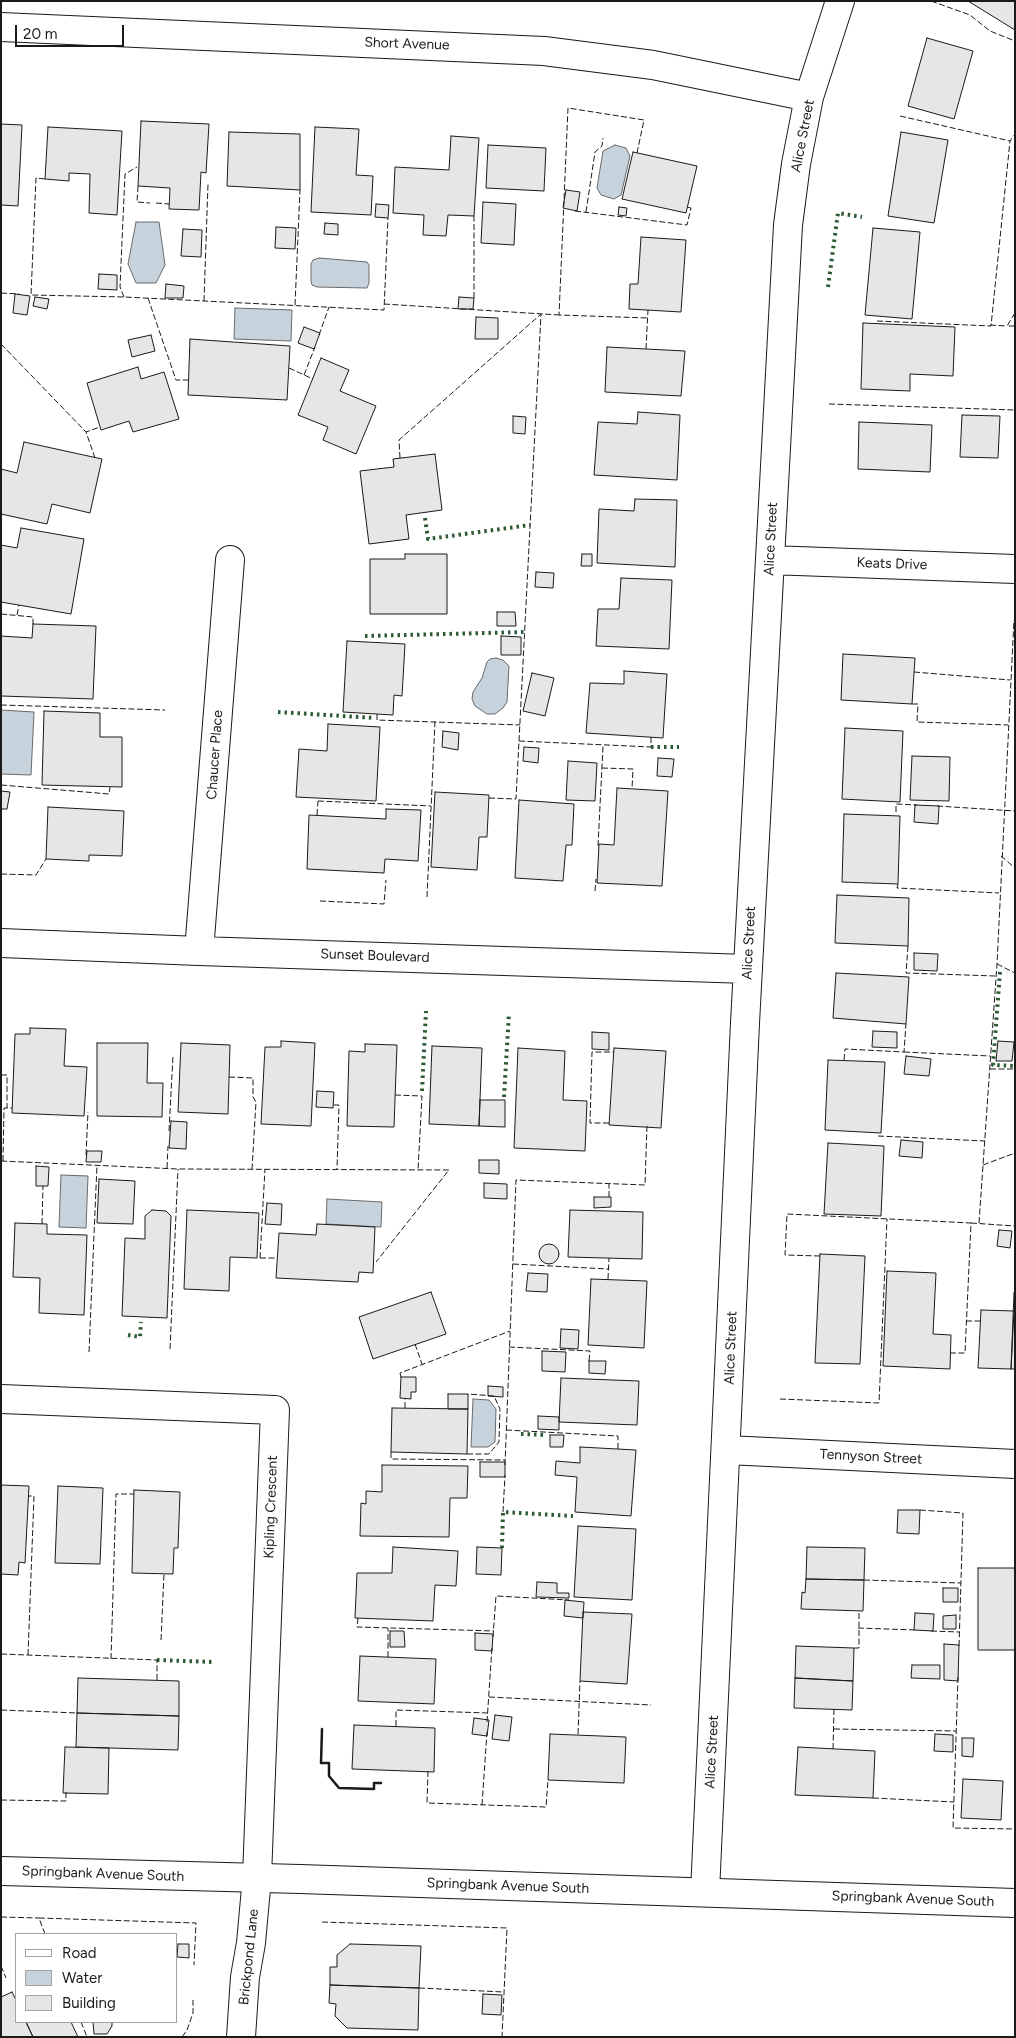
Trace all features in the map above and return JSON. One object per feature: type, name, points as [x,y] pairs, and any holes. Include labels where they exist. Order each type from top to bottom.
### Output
[{"type":"street","name":"Alice Street","points":[[705,1892],[748,969],[788,225],[796,164],[809,97],[840,1]]},
{"type":"street","name":"Short Avenue","points":[[1,27],[544,51],[653,65],[809,97]]},
{"type":"street","name":"Chaucer Place","points":[[199,951],[230,560]]},
{"type":"street","name":"Keats Drive","points":[[770,560],[1015,569]]},
{"type":"street","name":"Sunset Boulevard","points":[[1,942],[199,951],[748,969]]},
{"type":"street","name":"Kipling Crescent","points":[[1,1399],[274,1410],[257,1877]]},
{"type":"street","name":"Tennyson Street","points":[[727,1450],[1015,1464]]},
{"type":"street","name":"Springbank Avenue South","points":[[1,1871],[257,1877],[1015,1903]]},
{"type":"street","name":"Brickpond Lane","points":[[241,2037],[245,1977],[251,1943],[257,1877]]},
{"type":"water","points":[[615,145],[626,148],[630,156],[621,195],[614,199],[601,195],[597,188],[603,151]]},
{"type":"water","points":[[136,222],[159,222],[165,265],[156,283],[136,283],[128,264]]},
{"type":"water","points":[[319,258],[367,262],[369,265],[369,283],[367,288],[317,287],[312,285],[311,264],[313,260]]},
{"type":"water","points":[[235,308],[292,310],[291,341],[234,339]]},
{"type":"water","points":[[490,659],[503,660],[509,666],[507,702],[495,714],[487,714],[475,706],[472,699],[473,692],[482,678],[487,662]]},
{"type":"water","points":[[1,710],[34,712],[31,775],[1,774]]},
{"type":"water","points":[[61,1175],[88,1176],[86,1228],[59,1227]]},
{"type":"water","points":[[327,1199],[382,1202],[381,1227],[326,1224]]},
{"type":"water","points":[[473,1399],[489,1400],[496,1409],[495,1442],[488,1447],[471,1447]]},
{"type":"building","points":[[968,1],[1015,1],[1015,30]]},
{"type":"building","points":[[927,38],[973,51],[954,119],[908,106]]},
{"type":"building","points":[[141,121],[209,124],[206,173],[201,172],[199,210],[169,209],[170,188],[138,186]]},
{"type":"building","points":[[1,124],[22,125],[18,206],[1,205]]},
{"type":"building","points":[[48,127],[122,131],[117,215],[89,213],[90,174],[69,173],[69,181],[45,179]]},
{"type":"building","points":[[315,127],[359,129],[356,175],[373,176],[371,215],[311,212]]},
{"type":"building","points":[[229,132],[300,134],[300,190],[227,186]]},
{"type":"building","points":[[901,132],[948,140],[934,223],[888,216]]},
{"type":"building","points":[[451,136],[479,138],[474,216],[448,215],[446,236],[423,235],[424,215],[393,213],[395,167],[449,170]]},
{"type":"building","points":[[488,145],[546,148],[544,191],[486,188]]},
{"type":"building","points":[[633,152],[697,166],[686,213],[622,199]]},
{"type":"building","points":[[566,190],[580,192],[577,211],[563,208]]},
{"type":"building","points":[[483,202],[516,204],[514,245],[481,243]]},
{"type":"building","points":[[376,204],[389,205],[388,218],[375,217]]},
{"type":"building","points":[[619,207],[627,208],[626,216],[618,215]]},
{"type":"building","points":[[325,223],[338,224],[338,235],[324,234]]},
{"type":"building","points":[[276,227],[296,228],[295,249],[275,248]]},
{"type":"building","points":[[873,228],[920,232],[912,319],[865,315]]},
{"type":"building","points":[[183,229],[202,230],[201,257],[181,256]]},
{"type":"building","points":[[641,237],[686,240],[681,312],[629,309],[630,284],[638,284]]},
{"type":"building","points":[[99,274],[117,275],[117,290],[98,289]]},
{"type":"building","points":[[166,284],[184,286],[183,298],[165,298]]},
{"type":"building","points":[[15,294],[30,296],[27,315],[13,313]]},
{"type":"building","points":[[35,297],[49,299],[47,309],[33,306]]},
{"type":"building","points":[[459,297],[474,298],[473,309],[458,309]]},
{"type":"building","points":[[476,317],[498,318],[498,339],[475,339]]},
{"type":"building","points":[[863,323],[955,327],[953,376],[910,374],[910,391],[861,389]]},
{"type":"building","points":[[304,327],[320,333],[314,349],[298,343]]},
{"type":"building","points":[[151,335],[155,351],[132,357],[128,340]]},
{"type":"building","points":[[190,339],[290,346],[287,400],[188,395]]},
{"type":"building","points":[[607,347],[685,351],[681,396],[605,392]]},
{"type":"building","points":[[321,358],[349,370],[340,391],[376,406],[356,454],[323,440],[328,427],[298,415]]},
{"type":"building","points":[[138,367],[141,379],[164,372],[179,419],[133,432],[129,421],[101,430],[87,383]]},
{"type":"building","points":[[638,412],[680,415],[677,480],[594,475],[598,422],[637,424]]},
{"type":"building","points":[[962,415],[1000,416],[998,458],[960,457]]},
{"type":"building","points":[[513,416],[526,417],[525,434],[513,433]]},
{"type":"building","points":[[859,422],[932,425],[930,472],[858,469]]},
{"type":"building","points":[[24,442],[102,459],[90,513],[52,504],[47,524],[1,514],[1,469],[17,473]]},
{"type":"building","points":[[435,454],[442,510],[406,515],[409,539],[369,544],[360,471],[394,467],[393,459]]},
{"type":"building","points":[[635,499],[677,500],[675,567],[597,563],[599,509],[634,511]]},
{"type":"building","points":[[21,528],[84,539],[71,614],[1,602],[1,545],[17,548]]},
{"type":"building","points":[[405,554],[447,554],[447,614],[370,614],[370,559],[405,559]]},
{"type":"building","points":[[582,554],[592,554],[592,566],[581,566]]},
{"type":"building","points":[[536,572],[554,573],[553,588],[535,587]]},
{"type":"building","points":[[621,578],[672,580],[669,649],[596,646],[598,609],[619,609]]},
{"type":"building","points":[[497,612],[515,612],[516,626],[497,626]]},
{"type":"building","points":[[33,624],[96,626],[93,699],[1,696],[1,636],[32,638]]},
{"type":"building","points":[[501,636],[521,637],[521,655],[501,655]]},
{"type":"building","points":[[347,641],[405,644],[402,696],[394,695],[393,715],[343,712]]},
{"type":"building","points":[[843,654],[915,658],[912,704],[841,700]]},
{"type":"building","points":[[624,671],[667,674],[663,738],[586,733],[590,683],[624,684]]},
{"type":"building","points":[[532,673],[554,678],[545,716],[523,711]]},
{"type":"building","points":[[44,711],[100,713],[100,737],[122,737],[122,787],[42,785]]},
{"type":"building","points":[[328,724],[380,727],[376,801],[296,797],[299,749],[327,751]]},
{"type":"building","points":[[845,728],[903,731],[900,802],[842,799]]},
{"type":"building","points":[[443,731],[459,733],[458,750],[442,747]]},
{"type":"building","points":[[524,747],[539,748],[538,763],[523,761]]},
{"type":"building","points":[[912,756],[950,757],[949,801],[910,800]]},
{"type":"building","points":[[658,758],[674,759],[672,777],[657,776]]},
{"type":"building","points":[[568,761],[597,763],[595,801],[566,800]]},
{"type":"building","points":[[617,788],[668,791],[662,886],[597,883],[599,844],[614,845]]},
{"type":"building","points":[[1,791],[10,792],[7,809],[1,809]]},
{"type":"building","points":[[435,792],[489,795],[487,837],[479,837],[477,870],[431,867]]},
{"type":"building","points":[[519,800],[574,804],[572,845],[566,845],[563,881],[515,878]]},
{"type":"building","points":[[915,805],[939,806],[938,824],[914,822]]},
{"type":"building","points":[[48,807],[124,811],[122,856],[89,855],[89,861],[46,859]]},
{"type":"building","points":[[386,809],[421,810],[418,861],[385,859],[384,873],[307,869],[309,815],[386,819]]},
{"type":"building","points":[[844,814],[900,816],[898,884],[842,882]]},
{"type":"building","points":[[837,895],[909,898],[908,946],[835,943]]},
{"type":"building","points":[[914,953],[938,954],[937,971],[914,970]]},
{"type":"building","points":[[836,973],[909,977],[906,1024],[833,1018]]},
{"type":"building","points":[[30,1028],[66,1029],[64,1066],[87,1067],[84,1116],[12,1113],[15,1034],[30,1034]]},
{"type":"building","points":[[873,1031],[897,1032],[897,1048],[872,1047]]},
{"type":"building","points":[[592,1032],[609,1033],[609,1050],[592,1049]]},
{"type":"building","points":[[281,1041],[315,1043],[311,1126],[261,1124],[265,1047],[281,1047]]},
{"type":"building","points":[[998,1041],[1014,1042],[1012,1061],[996,1061]]},
{"type":"building","points":[[97,1043],[148,1043],[147,1083],[163,1083],[162,1117],[97,1116]]},
{"type":"building","points":[[181,1043],[230,1045],[228,1114],[178,1112]]},
{"type":"building","points":[[365,1044],[397,1045],[394,1127],[347,1126],[349,1051],[365,1052]]},
{"type":"building","points":[[432,1046],[482,1048],[479,1126],[429,1124]]},
{"type":"building","points":[[518,1048],[565,1051],[563,1100],[587,1101],[585,1151],[514,1148]]},
{"type":"building","points":[[614,1048],[666,1051],[661,1128],[609,1125]]},
{"type":"building","points":[[906,1056],[931,1059],[929,1076],[904,1074]]},
{"type":"building","points":[[828,1060],[885,1062],[881,1133],[825,1130]]},
{"type":"building","points":[[317,1091],[334,1092],[333,1108],[316,1107]]},
{"type":"building","points":[[480,1100],[505,1100],[505,1127],[479,1126]]},
{"type":"building","points":[[171,1121],[187,1122],[186,1149],[169,1148]]},
{"type":"building","points":[[901,1140],[923,1142],[922,1158],[899,1156]]},
{"type":"building","points":[[828,1143],[884,1146],[881,1216],[824,1214]]},
{"type":"building","points":[[87,1151],[102,1151],[101,1162],[86,1162]]},
{"type":"building","points":[[479,1160],[499,1160],[499,1174],[479,1173]]},
{"type":"building","points":[[36,1166],[49,1167],[48,1186],[36,1186]]},
{"type":"building","points":[[99,1179],[135,1181],[133,1224],[97,1223]]},
{"type":"building","points":[[484,1183],[507,1184],[507,1199],[484,1198]]},
{"type":"building","points":[[594,1197],[611,1197],[611,1207],[594,1208]]},
{"type":"building","points":[[267,1203],[282,1204],[281,1225],[265,1224]]},
{"type":"building","points":[[152,1210],[166,1211],[171,1216],[167,1318],[122,1316],[125,1238],[145,1239],[145,1216]]},
{"type":"building","points":[[187,1210],[259,1213],[257,1258],[230,1257],[229,1291],[184,1289]]},
{"type":"building","points":[[570,1210],[643,1212],[642,1259],[568,1257]]},
{"type":"building","points":[[15,1223],[47,1224],[47,1234],[87,1235],[84,1315],[39,1313],[40,1278],[13,1277]]},
{"type":"building","points":[[317,1224],[375,1227],[373,1273],[359,1272],[358,1282],[276,1278],[279,1233],[316,1235]]},
{"type":"building","points":[[999,1230],[1012,1231],[1010,1248],[997,1246]]},
{"type":"building","points":[[549,1244],[556,1247],[559,1254],[556,1261],[549,1264],[542,1261],[539,1254],[542,1247]]},
{"type":"building","points":[[820,1254],[865,1256],[860,1364],[815,1363]]},
{"type":"building","points":[[887,1271],[936,1273],[933,1334],[951,1335],[950,1369],[883,1366]]},
{"type":"building","points":[[528,1273],[548,1274],[547,1292],[526,1291]]},
{"type":"building","points":[[591,1279],[647,1281],[644,1348],[588,1345]]},
{"type":"building","points":[[431,1292],[446,1334],[373,1359],[359,1317]]},
{"type":"building","points":[[1014,1293],[1015,1369],[1011,1369]]},
{"type":"building","points":[[981,1310],[1014,1311],[1011,1369],[978,1368]]},
{"type":"building","points":[[561,1329],[579,1330],[578,1349],[560,1348]]},
{"type":"building","points":[[542,1351],[566,1352],[565,1372],[542,1371]]},
{"type":"building","points":[[589,1361],[606,1361],[605,1374],[589,1373]]},
{"type":"building","points":[[401,1377],[416,1377],[416,1392],[411,1392],[411,1399],[400,1398]]},
{"type":"building","points":[[561,1378],[639,1381],[637,1425],[559,1422]]},
{"type":"building","points":[[488,1386],[503,1387],[503,1397],[488,1396]]},
{"type":"building","points":[[448,1394],[468,1394],[468,1409],[448,1409]]},
{"type":"building","points":[[392,1408],[468,1409],[467,1454],[391,1452]]},
{"type":"building","points":[[538,1416],[559,1417],[559,1430],[538,1429]]},
{"type":"building","points":[[550,1435],[564,1435],[563,1447],[550,1447]]},
{"type":"building","points":[[580,1447],[636,1450],[631,1516],[575,1512],[577,1477],[555,1475],[556,1461],[580,1463]]},
{"type":"building","points":[[480,1462],[505,1462],[505,1477],[480,1477]]},
{"type":"building","points":[[382,1465],[468,1466],[467,1498],[450,1498],[449,1537],[360,1536],[361,1503],[366,1504],[366,1491],[382,1492]]},
{"type":"building","points":[[1,1485],[29,1486],[25,1563],[19,1562],[18,1575],[1,1574]]},
{"type":"building","points":[[58,1486],[103,1488],[100,1564],[55,1563]]},
{"type":"building","points":[[134,1490],[180,1492],[178,1548],[174,1548],[173,1574],[132,1573]]},
{"type":"building","points":[[898,1510],[920,1510],[919,1534],[897,1533]]},
{"type":"building","points":[[578,1526],[636,1529],[632,1600],[574,1597]]},
{"type":"building","points":[[393,1547],[458,1551],[456,1586],[435,1585],[433,1621],[355,1618],[357,1573],[392,1573]]},
{"type":"building","points":[[477,1547],[502,1548],[501,1575],[476,1574]]},
{"type":"building","points":[[807,1547],[865,1548],[864,1580],[806,1579]]},
{"type":"building","points":[[978,1568],[1015,1568],[1015,1650],[978,1650]]},
{"type":"building","points":[[806,1579],[864,1580],[863,1611],[801,1609],[802,1592],[805,1593]]},
{"type":"building","points":[[537,1582],[557,1583],[557,1593],[569,1593],[569,1598],[536,1597]]},
{"type":"building","points":[[943,1588],[958,1588],[958,1602],[943,1602]]},
{"type":"building","points":[[565,1600],[584,1602],[583,1618],[564,1616]]},
{"type":"building","points":[[583,1612],[632,1614],[627,1684],[580,1681]]},
{"type":"building","points":[[915,1613],[934,1614],[933,1631],[914,1630]]},
{"type":"building","points":[[956,1615],[956,1629],[943,1629],[943,1616]]},
{"type":"building","points":[[390,1631],[404,1631],[405,1647],[390,1647]]},
{"type":"building","points":[[475,1633],[493,1634],[492,1651],[475,1650]]},
{"type":"building","points":[[944,1644],[959,1645],[958,1681],[944,1680]]},
{"type":"building","points":[[796,1646],[854,1648],[853,1681],[795,1678]]},
{"type":"building","points":[[360,1656],[436,1659],[434,1704],[358,1701]]},
{"type":"building","points":[[912,1665],[940,1665],[940,1679],[911,1678]]},
{"type":"building","points":[[78,1678],[179,1681],[179,1716],[77,1713]]},
{"type":"building","points":[[795,1678],[853,1681],[852,1710],[794,1708]]},
{"type":"building","points":[[77,1713],[179,1716],[178,1750],[76,1747]]},
{"type":"building","points":[[495,1715],[512,1717],[509,1741],[492,1739]]},
{"type":"building","points":[[474,1718],[489,1720],[487,1736],[472,1734]]},
{"type":"building","points":[[354,1725],[435,1728],[434,1772],[352,1769]]},
{"type":"building","points":[[550,1734],[626,1737],[624,1783],[548,1780]]},
{"type":"building","points":[[935,1734],[953,1735],[953,1752],[934,1751]]},
{"type":"building","points":[[962,1738],[974,1738],[973,1757],[962,1756]]},
{"type":"building","points":[[65,1747],[109,1748],[108,1794],[63,1793]]},
{"type":"building","points":[[798,1747],[875,1751],[873,1798],[795,1795]]},
{"type":"building","points":[[963,1779],[1003,1781],[1001,1820],[961,1818]]},
{"type":"building","points":[[178,1944],[189,1944],[189,1958],[178,1957]]},
{"type":"building","points":[[350,1944],[421,1946],[419,1988],[330,1985],[330,1967],[337,1967],[337,1955]]},
{"type":"building","points":[[330,1985],[419,1988],[418,2030],[347,2028],[335,2016],[336,2004],[329,2003]]},
{"type":"building","points":[[12,1992],[15,1998],[15,2023],[26,2023],[33,2037],[1,2037],[1,1997]]},
{"type":"building","points":[[483,1994],[502,1995],[501,2015],[482,2014]]},
{"type":"building","points":[[26,2023],[71,2023],[78,2037],[33,2037]]},
{"type":"building","points":[[93,2023],[112,2023],[107,2034],[94,2034]]},
{"type":"hedge","points":[[828,287],[838,213],[862,217]]},
{"type":"hedge","points":[[425,518],[428,539],[530,525]]},
{"type":"hedge","points":[[365,636],[524,632]]},
{"type":"hedge","points":[[278,712],[375,718]]},
{"type":"hedge","points":[[651,747],[679,747]]},
{"type":"hedge","points":[[1000,972],[993,1065],[1015,1066]]},
{"type":"hedge","points":[[422,1091],[426,1011]]},
{"type":"hedge","points":[[504,1097],[509,1013]]},
{"type":"hedge","points":[[128,1335],[140,1337],[141,1322]]},
{"type":"hedge","points":[[521,1434],[546,1435]]},
{"type":"hedge","points":[[502,1548],[503,1512],[573,1516]]},
{"type":"hedge","points":[[157,1660],[214,1662]]},
{"type":"fence","points":[[931,1],[970,15],[990,31],[1015,41]]},
{"type":"fence","points":[[637,153],[644,120],[568,108],[559,315],[648,318]]},
{"type":"fence","points":[[900,116],[1010,141]]},
{"type":"fence","points":[[877,321],[991,326],[1010,141],[1015,134]]},
{"type":"fence","points":[[586,212],[595,152],[602,146],[603,138]]},
{"type":"fence","points":[[124,297],[120,287],[125,174],[137,167]]},
{"type":"fence","points":[[45,179],[36,178],[31,295],[124,297],[384,310],[388,218]]},
{"type":"fence","points":[[204,301],[208,184]]},
{"type":"fence","points":[[138,186],[137,202],[150,203]]},
{"type":"fence","points":[[295,305],[300,190]]},
{"type":"fence","points":[[156,203],[169,204]]},
{"type":"fence","points":[[575,211],[687,225],[691,208],[687,207]]},
{"type":"fence","points":[[474,216],[474,298]]},
{"type":"fence","points":[[1,293],[19,294]]},
{"type":"fence","points":[[148,298],[176,380],[188,380]]},
{"type":"fence","points":[[384,304],[559,315]]},
{"type":"fence","points":[[319,335],[329,307]]},
{"type":"fence","points":[[646,349],[648,310]]},
{"type":"fence","points":[[1015,313],[1007,326],[1015,326]]},
{"type":"fence","points":[[400,458],[399,440],[541,314]]},
{"type":"fence","points":[[489,798],[516,799],[541,314]]},
{"type":"fence","points":[[990,325],[1007,326]]},
{"type":"fence","points":[[1,344],[86,432]]},
{"type":"fence","points":[[304,375],[315,347]]},
{"type":"fence","points":[[289,368],[313,379]]},
{"type":"fence","points":[[829,404],[1015,410]]},
{"type":"fence","points":[[95,458],[86,432],[100,427]]},
{"type":"fence","points":[[17,615],[19,605]]},
{"type":"fence","points":[[1,614],[33,617],[33,624]]},
{"type":"fence","points":[[979,1223],[997,964],[1014,620]]},
{"type":"fence","points":[[914,672],[1010,680]]},
{"type":"fence","points":[[912,704],[918,704],[917,722],[1008,725]]},
{"type":"fence","points":[[1,705],[165,710]]},
{"type":"fence","points":[[377,714],[377,720],[520,725]]},
{"type":"fence","points":[[427,897],[435,721]]},
{"type":"fence","points":[[519,741],[651,747],[651,737]]},
{"type":"fence","points":[[598,846],[603,746]]},
{"type":"fence","points":[[602,768],[633,769],[632,789]]},
{"type":"fence","points":[[1,785],[109,794],[110,787]]},
{"type":"fence","points":[[318,801],[431,806]]},
{"type":"fence","points":[[317,815],[318,801]]},
{"type":"fence","points":[[896,812],[896,804],[917,805]]},
{"type":"fence","points":[[937,806],[1015,811]]},
{"type":"fence","points":[[1001,856],[1015,868]]},
{"type":"fence","points":[[1,874],[36,875],[46,859]]},
{"type":"fence","points":[[595,891],[596,879]]},
{"type":"fence","points":[[320,901],[384,904],[386,880]]},
{"type":"fence","points":[[898,884],[897,888],[999,893]]},
{"type":"fence","points":[[908,946],[906,973],[995,976]]},
{"type":"fence","points":[[997,964],[1015,973]]},
{"type":"fence","points":[[844,1060],[845,1049],[904,1052],[906,1024]]},
{"type":"fence","points":[[609,1123],[590,1123],[592,1052],[614,1052]]},
{"type":"fence","points":[[904,1052],[990,1056]]},
{"type":"fence","points":[[169,1131],[173,1056]]},
{"type":"fence","points":[[990,1069],[1015,1069]]},
{"type":"fence","points":[[1,1075],[7,1075],[7,1108]]},
{"type":"fence","points":[[229,1077],[253,1078],[253,1097],[256,1102],[252,1169]]},
{"type":"fence","points":[[395,1095],[422,1096],[418,1170]]},
{"type":"fence","points":[[334,1105],[339,1105],[337,1169]]},
{"type":"fence","points":[[3,1161],[4,1108],[12,1108]]},
{"type":"fence","points":[[86,1155],[88,1112]]},
{"type":"fence","points":[[505,1465],[516,1180],[645,1185],[647,1125]]},
{"type":"fence","points":[[878,1136],[985,1141]]},
{"type":"fence","points":[[167,1168],[168,1146]]},
{"type":"fence","points":[[983,1165],[1015,1153]]},
{"type":"fence","points":[[1,1161],[178,1169],[449,1170],[376,1262]]},
{"type":"fence","points":[[89,1352],[97,1165]]},
{"type":"fence","points":[[170,1349],[178,1169]]},
{"type":"fence","points":[[260,1258],[265,1169]]},
{"type":"fence","points":[[609,1184],[609,1197]]},
{"type":"fence","points":[[42,1224],[43,1186]]},
{"type":"fence","points":[[820,1256],[785,1255],[787,1214],[971,1223],[965,1353],[950,1353]]},
{"type":"fence","points":[[780,1399],[879,1403],[887,1219]]},
{"type":"fence","points":[[971,1223],[1015,1226]]},
{"type":"fence","points":[[260,1258],[277,1258]]},
{"type":"fence","points":[[608,1279],[609,1258]]},
{"type":"fence","points":[[513,1264],[608,1269]]},
{"type":"fence","points":[[966,1321],[980,1321]]},
{"type":"fence","points":[[401,1377],[400,1373],[510,1331]]},
{"type":"fence","points":[[415,1344],[422,1364]]},
{"type":"fence","points":[[509,1347],[590,1351],[589,1361]]},
{"type":"fence","points":[[467,1454],[489,1454],[499,1442],[500,1409],[494,1396],[468,1394]]},
{"type":"fence","points":[[405,1398],[405,1408]]},
{"type":"fence","points":[[506,1430],[618,1436],[618,1450]]},
{"type":"fence","points":[[391,1452],[391,1459],[505,1460]]},
{"type":"fence","points":[[503,1512],[505,1475]]},
{"type":"fence","points":[[111,1659],[116,1494],[134,1494]]},
{"type":"fence","points":[[28,1496],[34,1496],[28,1655]]},
{"type":"fence","points":[[920,1510],[963,1513],[959,1647]]},
{"type":"fence","points":[[161,1640],[164,1574]]},
{"type":"fence","points":[[864,1580],[961,1583]]},
{"type":"fence","points":[[493,1637],[496,1596],[569,1600]]},
{"type":"fence","points":[[854,1648],[859,1648],[859,1610]]},
{"type":"fence","points":[[358,1618],[357,1627],[494,1631]]},
{"type":"fence","points":[[388,1628],[388,1657]]},
{"type":"fence","points":[[858,1628],[916,1630]]},
{"type":"fence","points":[[931,1631],[959,1632]]},
{"type":"fence","points":[[487,1722],[492,1647]]},
{"type":"fence","points":[[1,1654],[157,1660],[157,1680]]},
{"type":"fence","points":[[958,1677],[953,1828],[1015,1829]]},
{"type":"fence","points":[[578,1734],[580,1681]]},
{"type":"fence","points":[[489,1697],[651,1705]]},
{"type":"fence","points":[[833,1749],[834,1709]]},
{"type":"fence","points":[[1,1710],[77,1713]]},
{"type":"fence","points":[[396,1726],[396,1710],[488,1713]]},
{"type":"fence","points":[[834,1729],[956,1731]]},
{"type":"fence","points":[[482,1805],[487,1732]]},
{"type":"fence","points":[[428,1771],[427,1803],[546,1807],[548,1780]]},
{"type":"fence","points":[[1,1800],[66,1801],[66,1792]]},
{"type":"fence","points":[[873,1798],[954,1802]]},
{"type":"fence","points":[[1,1917],[39,1918]]},
{"type":"fence","points":[[45,1933],[39,1918],[196,1923],[194,1965]]},
{"type":"fence","points":[[322,1922],[507,1928],[502,2037]]},
{"type":"fence","points":[[1,1966],[6,1978]]},
{"type":"fence","points":[[419,1988],[504,1992]]},
{"type":"fence","points":[[182,2037],[187,2030],[193,2013],[193,2000]]},
{"type":"fence","points":[[81,2023],[87,2037]]},
{"type":"wall","points":[[322,1729],[321,1763],[329,1763],[329,1776],[339,1788],[374,1789],[374,1783],[381,1783]]}]
